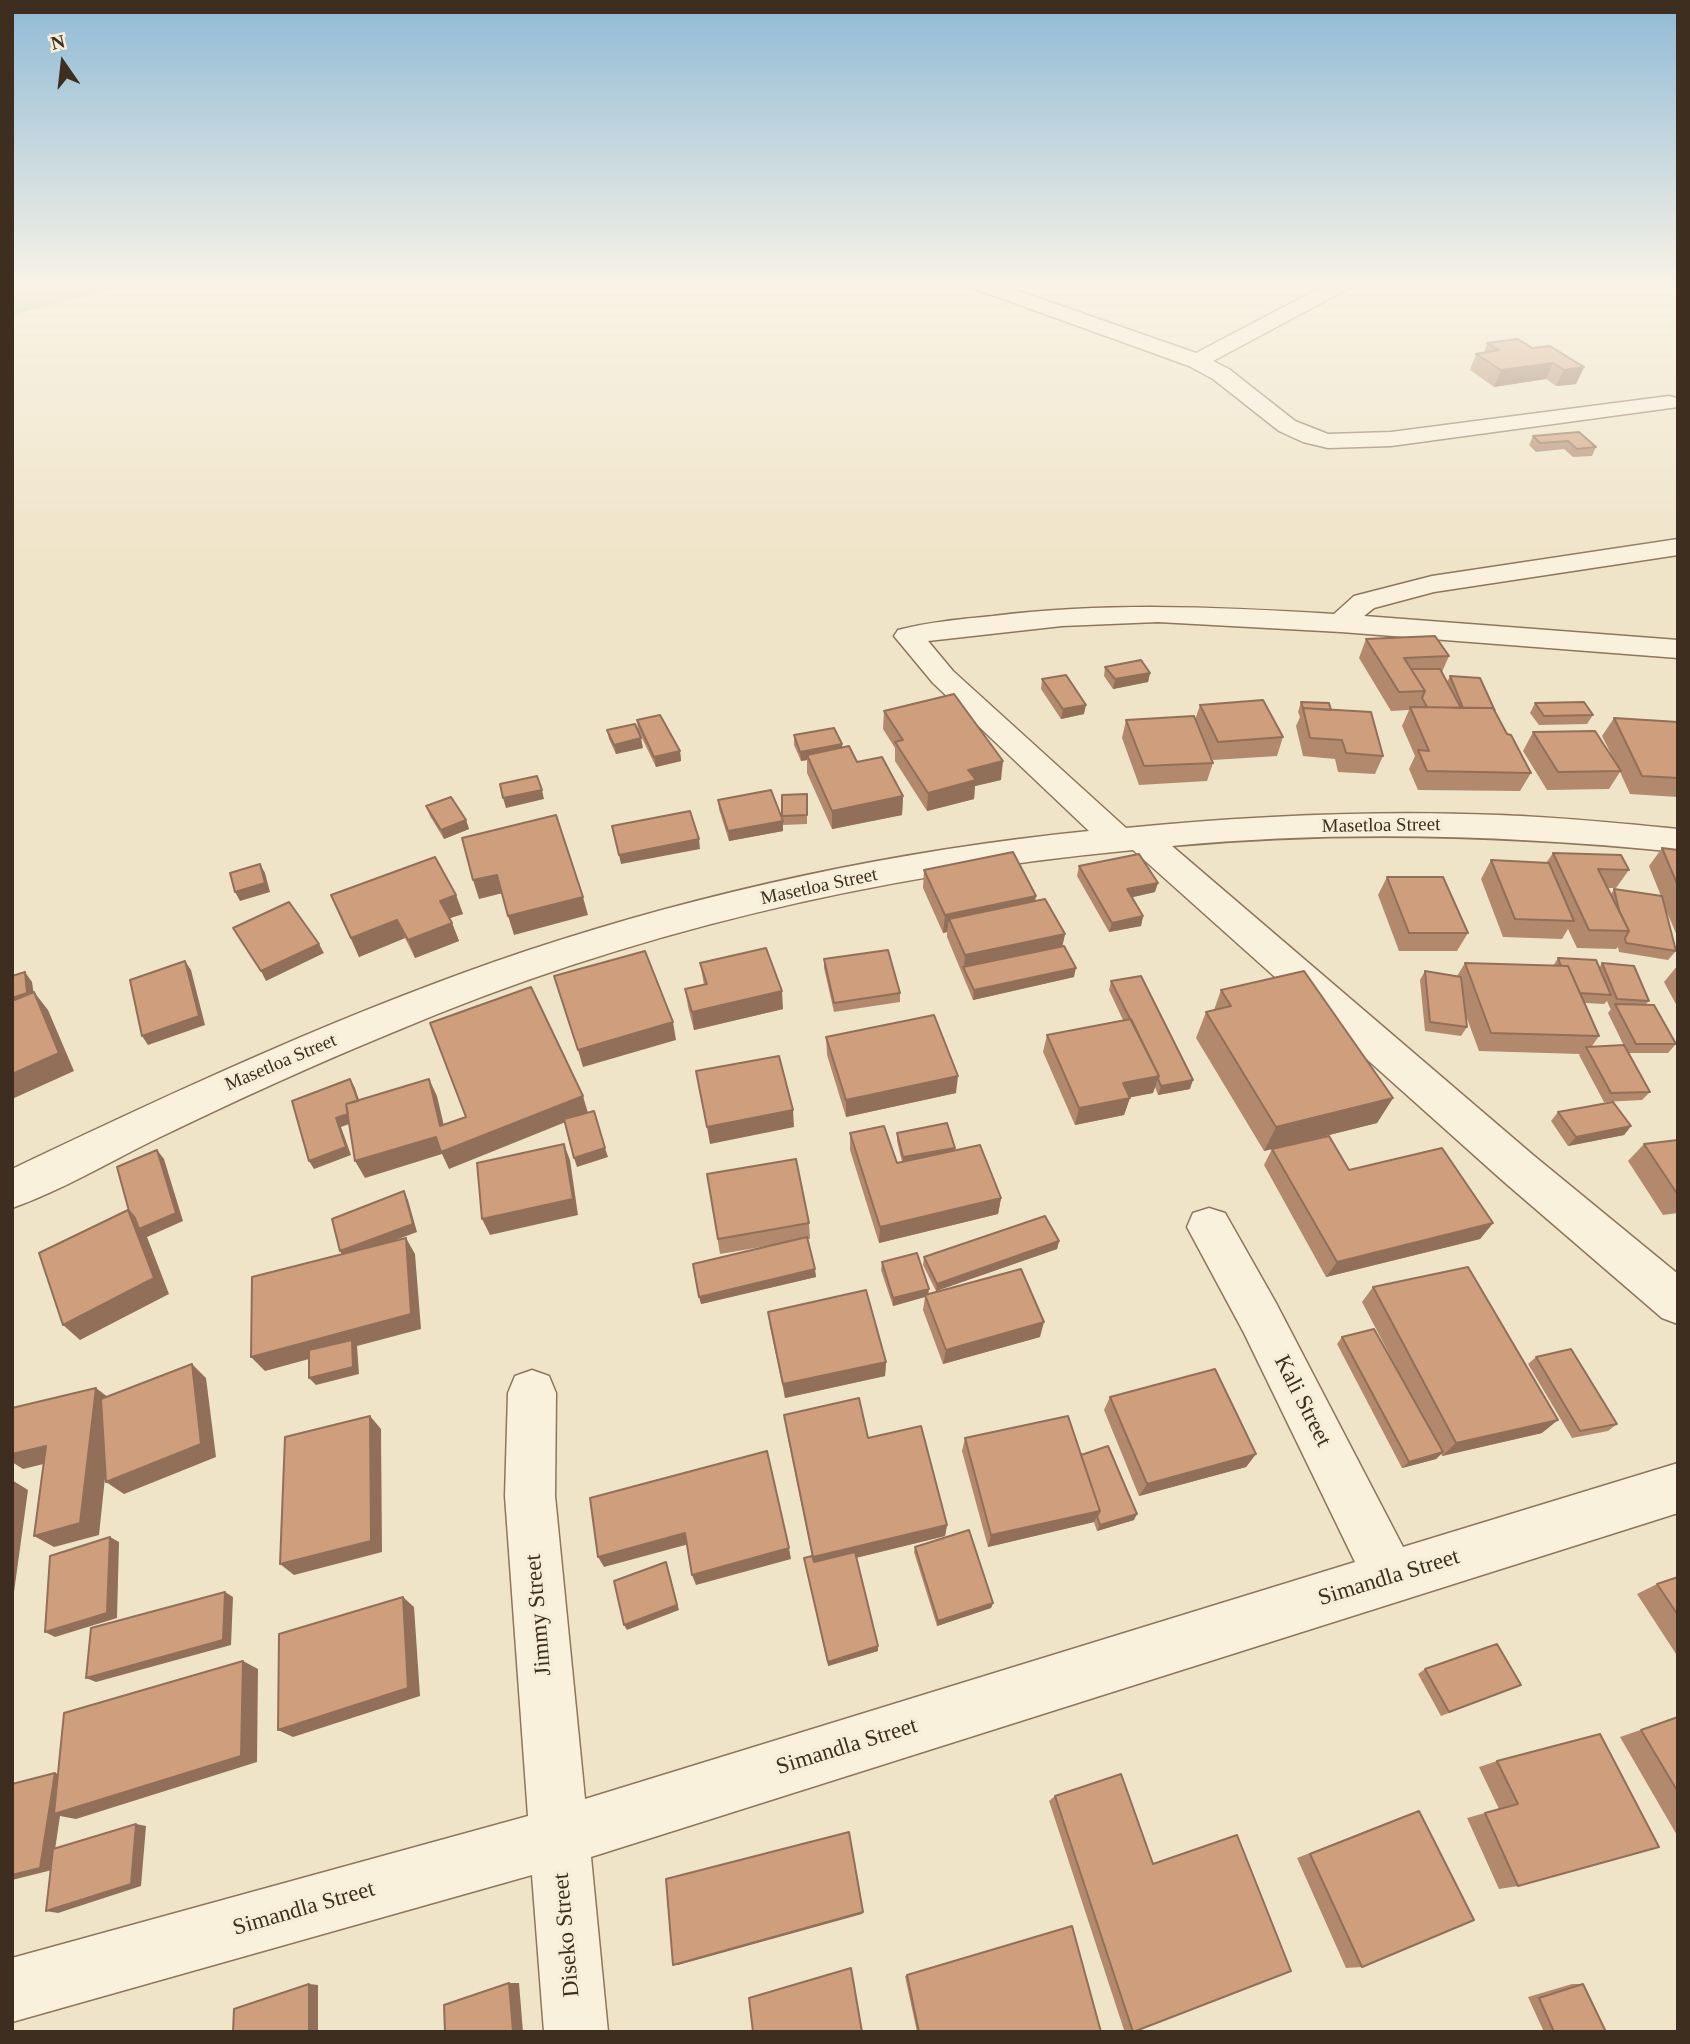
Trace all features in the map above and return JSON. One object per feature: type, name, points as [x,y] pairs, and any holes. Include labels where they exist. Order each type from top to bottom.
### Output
[{"type":"street","points":[[1225,377],[1287,426],[1311,438],[1328,441],[1391,439],[1669,402]]},
{"type":"street","points":[[1341,623],[1364,602],[1392,593],[1432,584],[1678,547]]},
{"type":"street","points":[[1678,649],[1341,623],[1179,614],[1113,614],[968,627],[908,636],[943,677],[1678,1303]]},
{"type":"street","name":"Masetloa Street","points":[[12,1190],[182,1106],[369,1025],[514,969],[626,933],[777,894],[934,862],[1129,838],[1337,825],[1475,825],[1678,841]]},
{"type":"street","name":"Kali Street","points":[[1209,1227],[1260,1318],[1391,1578]]},
{"type":"street","name":"Jimmy Street","points":[[532,1393],[530,1496],[557,1838]]},
{"type":"street","name":"Simandla Street","points":[[12,1990],[557,1838],[1678,1489]]},
{"type":"street","name":"Diseko Street","points":[[557,1838],[576,2032]]},
{"type":"building","points":[[1579,432],[1596,447],[1577,449],[1568,441],[1540,443],[1533,436]]},
{"type":"building","points":[[1435,636],[1449,656],[1404,658],[1425,691],[1399,692],[1366,639]]},
{"type":"building","points":[[1141,660],[1150,673],[1115,679],[1105,667]]},
{"type":"building","points":[[1411,669],[1440,669],[1461,708],[1427,707],[1422,698],[1425,691]]},
{"type":"building","points":[[1066,675],[1086,705],[1063,709],[1042,679]]},
{"type":"building","points":[[1450,676],[1480,678],[1495,711],[1493,708],[1463,708]]},
{"type":"building","points":[[954,694],[1003,761],[968,770],[976,780],[928,793],[895,742],[903,740],[884,711]]},
{"type":"building","points":[[1263,700],[1283,737],[1218,742],[1200,705]]},
{"type":"building","points":[[1301,702],[1329,703],[1331,710],[1303,708]]},
{"type":"building","points":[[1584,702],[1593,715],[1544,716],[1535,703]]},
{"type":"building","points":[[1410,707],[1493,708],[1531,773],[1427,771],[1418,750],[1429,751]]},
{"type":"building","points":[[1303,708],[1371,712],[1383,756],[1346,753],[1342,740],[1310,738]]},
{"type":"building","points":[[660,715],[680,751],[654,757],[637,720]]},
{"type":"building","points":[[1194,716],[1213,763],[1144,766],[1126,720]]},
{"type":"building","points":[[1614,718],[1678,722],[1678,778],[1642,776]]},
{"type":"building","points":[[635,724],[641,738],[614,745],[607,730]]},
{"type":"building","points":[[834,728],[842,744],[800,752],[794,735]]},
{"type":"building","points":[[1595,731],[1621,771],[1558,772],[1533,732]]},
{"type":"building","points":[[849,746],[857,762],[882,757],[903,796],[832,811],[807,755]]},
{"type":"building","points":[[537,776],[542,790],[503,798],[500,784]]},
{"type":"building","points":[[771,790],[783,821],[728,831],[718,800]]},
{"type":"building","points":[[807,794],[807,815],[782,816],[782,795]]},
{"type":"building","points":[[451,797],[466,820],[441,830],[426,806]]},
{"type":"building","points":[[690,811],[699,839],[619,855],[612,826]]},
{"type":"building","points":[[556,815],[583,897],[508,916],[497,875],[473,880],[462,838]]},
{"type":"building","points":[[1662,848],[1678,850],[1678,886]]},
{"type":"building","points":[[1013,852],[1036,896],[945,915],[924,870]]},
{"type":"building","points":[[1553,853],[1621,855],[1629,870],[1598,869],[1629,931],[1589,930]]},
{"type":"building","points":[[1139,854],[1158,883],[1127,889],[1143,916],[1112,923],[1079,866]]},
{"type":"building","points":[[435,857],[456,895],[440,901],[452,923],[408,940],[397,920],[351,938],[331,895]]},
{"type":"building","points":[[1491,860],[1549,863],[1574,921],[1515,919]]},
{"type":"building","points":[[260,864],[265,883],[235,892],[230,873]]},
{"type":"building","points":[[1387,877],[1443,877],[1468,933],[1409,933]]},
{"type":"building","points":[[1614,889],[1662,896],[1676,951],[1626,943],[1625,938],[1629,931],[1619,910]]},
{"type":"building","points":[[1045,899],[1065,934],[965,955],[949,919]]},
{"type":"building","points":[[289,902],[319,944],[261,971],[233,928]]},
{"type":"building","points":[[1064,946],[1076,968],[974,990],[963,967]]},
{"type":"building","points":[[766,948],[782,991],[692,1012],[685,989],[707,984],[700,963]]},
{"type":"building","points":[[888,950],[900,993],[834,1003],[824,959]]},
{"type":"building","points":[[645,951],[673,1022],[578,1050],[554,976]]},
{"type":"building","points":[[1558,958],[1596,960],[1611,995],[1580,993],[1568,966],[1561,966]]},
{"type":"building","points":[[185,961],[199,1016],[142,1036],[130,980]]},
{"type":"building","points":[[1465,963],[1568,966],[1599,1036],[1491,1033]]},
{"type":"building","points":[[1602,963],[1634,966],[1649,1001],[1617,999]]},
{"type":"building","points":[[1304,971],[1393,1098],[1276,1127],[1206,1012],[1231,1006],[1221,990]]},
{"type":"building","points":[[1425,971],[1461,977],[1467,1027],[1430,1022]]},
{"type":"building","points":[[25,972],[27,993],[12,998],[12,976]]},
{"type":"building","points":[[1141,976],[1193,1080],[1161,1086],[1159,1076],[1111,981]]},
{"type":"building","points":[[531,987],[583,1096],[441,1152],[436,1137],[355,1161],[346,1104],[429,1079],[440,1126],[466,1117],[430,1023]]},
{"type":"building","points":[[34,992],[59,1053],[12,1074],[12,1001]]},
{"type":"building","points":[[1615,1004],[1654,1005],[1676,1044],[1636,1044]]},
{"type":"building","points":[[934,1015],[958,1076],[846,1100],[826,1037]]},
{"type":"building","points":[[1131,1019],[1159,1076],[1123,1083],[1130,1098],[1079,1108],[1047,1035]]},
{"type":"building","points":[[1624,1045],[1650,1092],[1611,1093],[1586,1047]]},
{"type":"building","points":[[779,1056],[793,1110],[707,1127],[696,1071]]},
{"type":"building","points":[[350,1079],[358,1101],[346,1104],[348,1114],[336,1118],[346,1147],[309,1161],[292,1101]]},
{"type":"building","points":[[1613,1102],[1631,1126],[1576,1137],[1558,1112]]},
{"type":"building","points":[[594,1111],[605,1148],[574,1158],[564,1119]]},
{"type":"building","points":[[947,1123],[955,1148],[903,1157],[897,1133]]},
{"type":"building","points":[[884,1126],[897,1163],[980,1145],[1001,1198],[880,1227],[850,1133]]},
{"type":"building","points":[[1329,1136],[1349,1170],[1442,1148],[1493,1223],[1337,1262],[1272,1149]]},
{"type":"building","points":[[1678,1140],[1678,1195],[1644,1144]]},
{"type":"building","points":[[564,1144],[573,1199],[482,1219],[477,1163]]},
{"type":"building","points":[[157,1150],[176,1213],[139,1229],[129,1211],[117,1167]]},
{"type":"building","points":[[796,1159],[809,1223],[718,1239],[707,1174]]},
{"type":"building","points":[[404,1191],[413,1224],[340,1251],[332,1219]]},
{"type":"building","points":[[128,1210],[154,1278],[63,1325],[39,1253]]},
{"type":"building","points":[[1045,1216],[1059,1241],[937,1284],[924,1257]]},
{"type":"building","points":[[807,1237],[815,1269],[699,1297],[693,1264]]},
{"type":"building","points":[[406,1238],[411,1314],[251,1357],[252,1277]]},
{"type":"building","points":[[917,1253],[929,1289],[893,1298],[882,1262]]},
{"type":"building","points":[[1468,1267],[1558,1420],[1456,1443],[1373,1287]]},
{"type":"building","points":[[1021,1269],[1044,1322],[946,1350],[925,1295]]},
{"type":"building","points":[[866,1290],[886,1362],[783,1384],[768,1312]]},
{"type":"building","points":[[1374,1329],[1443,1452],[1409,1462],[1342,1337]]},
{"type":"building","points":[[352,1340],[353,1367],[309,1378],[309,1350]]},
{"type":"building","points":[[1571,1349],[1617,1424],[1580,1431],[1536,1357]]},
{"type":"building","points":[[192,1364],[201,1444],[106,1482],[101,1399]]},
{"type":"building","points":[[1215,1369],[1256,1454],[1147,1484],[1110,1397]]},
{"type":"building","points":[[96,1388],[80,1523],[34,1536],[46,1446],[12,1454],[12,1408]]},
{"type":"building","points":[[859,1398],[868,1438],[921,1426],[947,1525],[813,1557],[784,1415]]},
{"type":"building","points":[[370,1416],[371,1541],[280,1564],[285,1437]]},
{"type":"building","points":[[1068,1416],[1100,1511],[991,1535],[965,1438]]},
{"type":"building","points":[[1108,1446],[1137,1514],[1100,1525],[1097,1516],[1100,1511],[1081,1455]]},
{"type":"building","points":[[767,1451],[789,1548],[692,1575],[685,1533],[598,1557],[590,1498]]},
{"type":"building","points":[[969,1530],[993,1603],[938,1621],[915,1547]]},
{"type":"building","points":[[110,1537],[107,1613],[45,1632],[50,1556]]},
{"type":"building","points":[[855,1552],[878,1646],[828,1662],[804,1558],[812,1556],[814,1562]]},
{"type":"building","points":[[666,1562],[677,1605],[624,1625],[614,1581]]},
{"type":"building","points":[[1678,1577],[1678,1615],[1657,1584]]},
{"type":"building","points":[[225,1592],[223,1640],[86,1678],[91,1628]]},
{"type":"building","points":[[403,1597],[408,1688],[278,1730],[279,1634]]},
{"type":"building","points":[[1497,1644],[1521,1685],[1449,1712],[1425,1669]]},
{"type":"building","points":[[243,1661],[241,1756],[54,1814],[64,1713]]},
{"type":"building","points":[[1678,1717],[1678,1792],[1641,1730]]},
{"type":"building","points":[[1600,1734],[1659,1847],[1518,1886],[1485,1813],[1518,1804],[1497,1761]]},
{"type":"building","points":[[55,1773],[40,1868],[12,1875],[12,1784]]},
{"type":"building","points":[[1121,1774],[1153,1864],[1237,1835],[1291,1971],[1133,2032],[1055,1796]]},
{"type":"building","points":[[1419,1811],[1474,1920],[1362,1967],[1310,1854]]},
{"type":"building","points":[[136,1824],[131,1884],[46,1911],[53,1849]]},
{"type":"building","points":[[849,1832],[863,1912],[673,1965],[666,1879]]},
{"type":"building","points":[[1072,1926],[1101,2032],[919,2032],[907,1975]]},
{"type":"building","points":[[851,1968],[862,2032],[753,2032],[749,1998]]},
{"type":"building","points":[[509,1983],[513,2032],[445,2032],[444,2005]]},
{"type":"building","points":[[309,1984],[309,2032],[233,2032],[234,2009]]},
{"type":"building","points":[[1583,1984],[1606,2032],[1554,2032],[1539,1998]]}]
